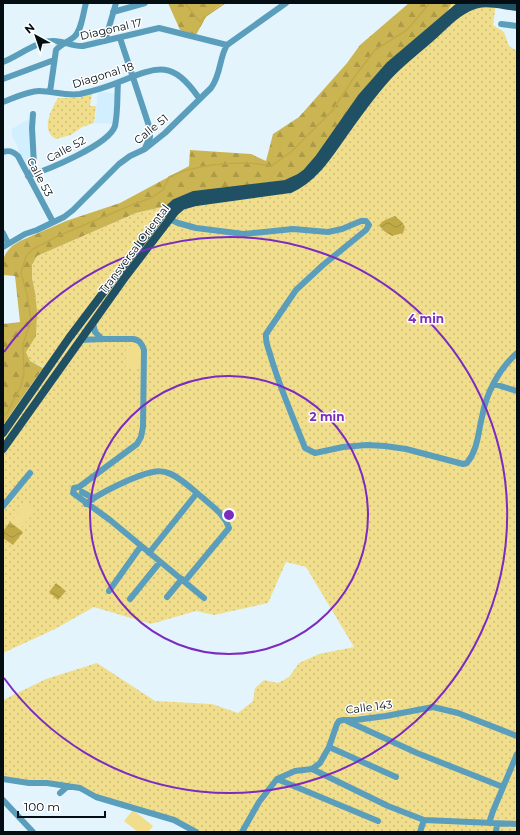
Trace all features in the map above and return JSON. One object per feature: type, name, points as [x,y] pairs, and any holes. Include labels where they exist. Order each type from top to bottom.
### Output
[{"type":"main road","name":"Transversal Oriental","points":[[3,433],[69,338],[168,209],[181,200],[194,195],[286,184],[302,176],[319,158],[361,98],[390,65],[463,3]]},
{"type":"main road","name":"Transversal Oriental","points":[[3,449],[80,340],[175,212],[188,204],[290,189],[299,185],[319,166],[370,97],[393,71],[466,8],[478,4],[491,3],[517,7]]},
{"type":"street","points":[[50,92],[56,50],[78,32],[86,3]]},
{"type":"street","points":[[105,41],[116,3]]},
{"type":"street","points":[[113,12],[145,3]]},
{"type":"street","points":[[227,45],[285,3]]},
{"type":"street","points":[[501,24],[517,26]]},
{"type":"street","name":"Diagonal 17","points":[[3,62],[44,42],[65,42],[78,47],[159,28],[198,39],[227,45]]},
{"type":"street","points":[[120,38],[150,129],[150,137],[145,149]]},
{"type":"street","name":"Calle 51","points":[[6,245],[25,234],[64,217],[73,210],[119,164],[130,156],[145,149],[172,127],[199,98],[211,88],[216,81],[223,51],[227,45]]},
{"type":"street","points":[[3,79],[54,60]]},
{"type":"street","name":"Diagonal 18","points":[[3,102],[32,92],[50,92],[70,96],[80,94],[159,68],[178,74],[189,83],[199,98]]},
{"type":"street","name":"Calle 52","points":[[28,176],[63,163],[80,154],[110,134],[114,126],[118,82]]},
{"type":"street","points":[[28,176],[34,165],[32,128],[33,114]]},
{"type":"street","name":"Calle 53","points":[[3,152],[10,150],[18,156],[53,222]]},
{"type":"street","points":[[169,219],[188,226],[244,234],[293,229],[328,232],[342,229],[361,221],[366,221],[369,225],[366,230],[323,265],[296,290],[266,334],[265,342],[269,348],[274,368],[305,448],[310,452],[315,453],[331,449],[367,445],[385,446],[406,449],[463,464],[467,463],[476,447],[484,406],[501,371],[517,353]]},
{"type":"street","points":[[3,232],[6,245]]},
{"type":"street","points":[[94,323],[95,332],[102,339]]},
{"type":"street","points":[[79,492],[137,444],[141,437],[143,426],[144,350],[142,343],[133,339],[80,340]]},
{"type":"street","points":[[494,384],[517,391]]},
{"type":"street","points":[[86,504],[93,498],[110,489],[154,471],[169,473],[197,493],[227,521],[229,528],[184,580],[167,597]]},
{"type":"street","points":[[3,506],[30,473]]},
{"type":"street","points":[[79,492],[93,498]]},
{"type":"street","points":[[79,492],[86,504],[110,520],[204,598]]},
{"type":"street","points":[[149,553],[197,493]]},
{"type":"street","points":[[109,591],[141,546]]},
{"type":"street","points":[[130,599],[160,562]]},
{"type":"street","name":"Calle 143","points":[[312,769],[320,763],[329,747],[337,724],[344,720],[386,716],[436,707],[458,713],[517,736]]},
{"type":"street","points":[[344,720],[503,788]]},
{"type":"street","points":[[329,747],[396,777]]},
{"type":"street","points":[[489,823],[517,754]]},
{"type":"street","points":[[242,832],[259,802],[278,779],[295,771],[312,769],[388,806],[424,820],[517,824]]},
{"type":"street","points":[[3,779],[80,788],[96,797],[174,820],[196,832]]},
{"type":"street","points":[[278,779],[378,821]]},
{"type":"street","points":[[60,793],[68,786]]},
{"type":"street","points":[[3,800],[33,832]]},
{"type":"street","points":[[420,832],[424,820]]},
{"type":"street","points":[[496,824],[496,832]]},
{"type":"shaded area","points":[[452,3],[496,3],[493,25],[504,32],[509,46],[517,51],[517,832],[191,832],[178,823],[79,788],[3,779],[3,700],[46,679],[97,663],[155,701],[212,704],[238,713],[253,701],[255,688],[264,680],[278,683],[289,677],[299,663],[319,654],[354,647],[306,567],[286,562],[268,603],[214,615],[196,611],[151,624],[94,607],[55,629],[3,653],[3,425],[43,367],[30,361],[26,352],[36,335],[35,292],[32,278],[32,265],[37,256],[136,213],[189,201],[282,187],[362,100],[444,17]]},
{"type":"shaded area","points":[[98,92],[115,93],[113,124],[95,123]]},
{"type":"shaded area","points":[[92,93],[90,106],[96,106],[94,123],[82,127],[71,135],[56,139],[51,135],[48,120],[52,108],[58,98],[79,98]]},
{"type":"shaded area","points":[[29,119],[32,169],[28,170],[19,153],[17,144],[12,137],[12,129]]},
{"type":"shaded area","points":[[126,346],[139,346],[140,367],[126,367]]},
{"type":"shaded area","points":[[26,504],[35,512],[21,528],[12,520]]},
{"type":"shaded area","points":[[133,810],[153,826],[148,832],[138,832],[124,821]]},
{"type":"green space","points":[[168,3],[223,3],[207,15],[196,35],[180,30]]},
{"type":"green space","points":[[409,3],[452,3],[444,17],[391,65],[304,179],[189,201],[136,213],[37,256],[32,265],[32,278],[37,311],[36,336],[26,352],[30,361],[43,368],[3,425],[3,324],[20,322],[15,276],[3,275],[3,259],[12,246],[66,221],[120,203],[189,166],[190,150],[251,154],[266,161],[273,134],[299,117],[347,63],[360,45]]},
{"type":"water","points":[[395,216],[405,227],[403,233],[392,236],[384,231],[379,225],[385,220]]},
{"type":"water","points":[[10,522],[23,532],[13,545],[3,538],[3,531]]},
{"type":"water","points":[[56,583],[66,591],[58,600],[49,592]]},
{"type":"waterway","points":[[185,3],[200,22],[225,3]]},
{"type":"waterway","points":[[3,416],[7,413],[21,386],[24,373],[23,344],[31,320],[27,294],[21,273],[26,256],[33,249],[58,236],[151,198],[163,190],[169,177],[178,173],[207,166],[227,164],[249,163],[271,166],[291,152],[332,111],[355,76],[375,50],[407,30],[430,3]]}]
